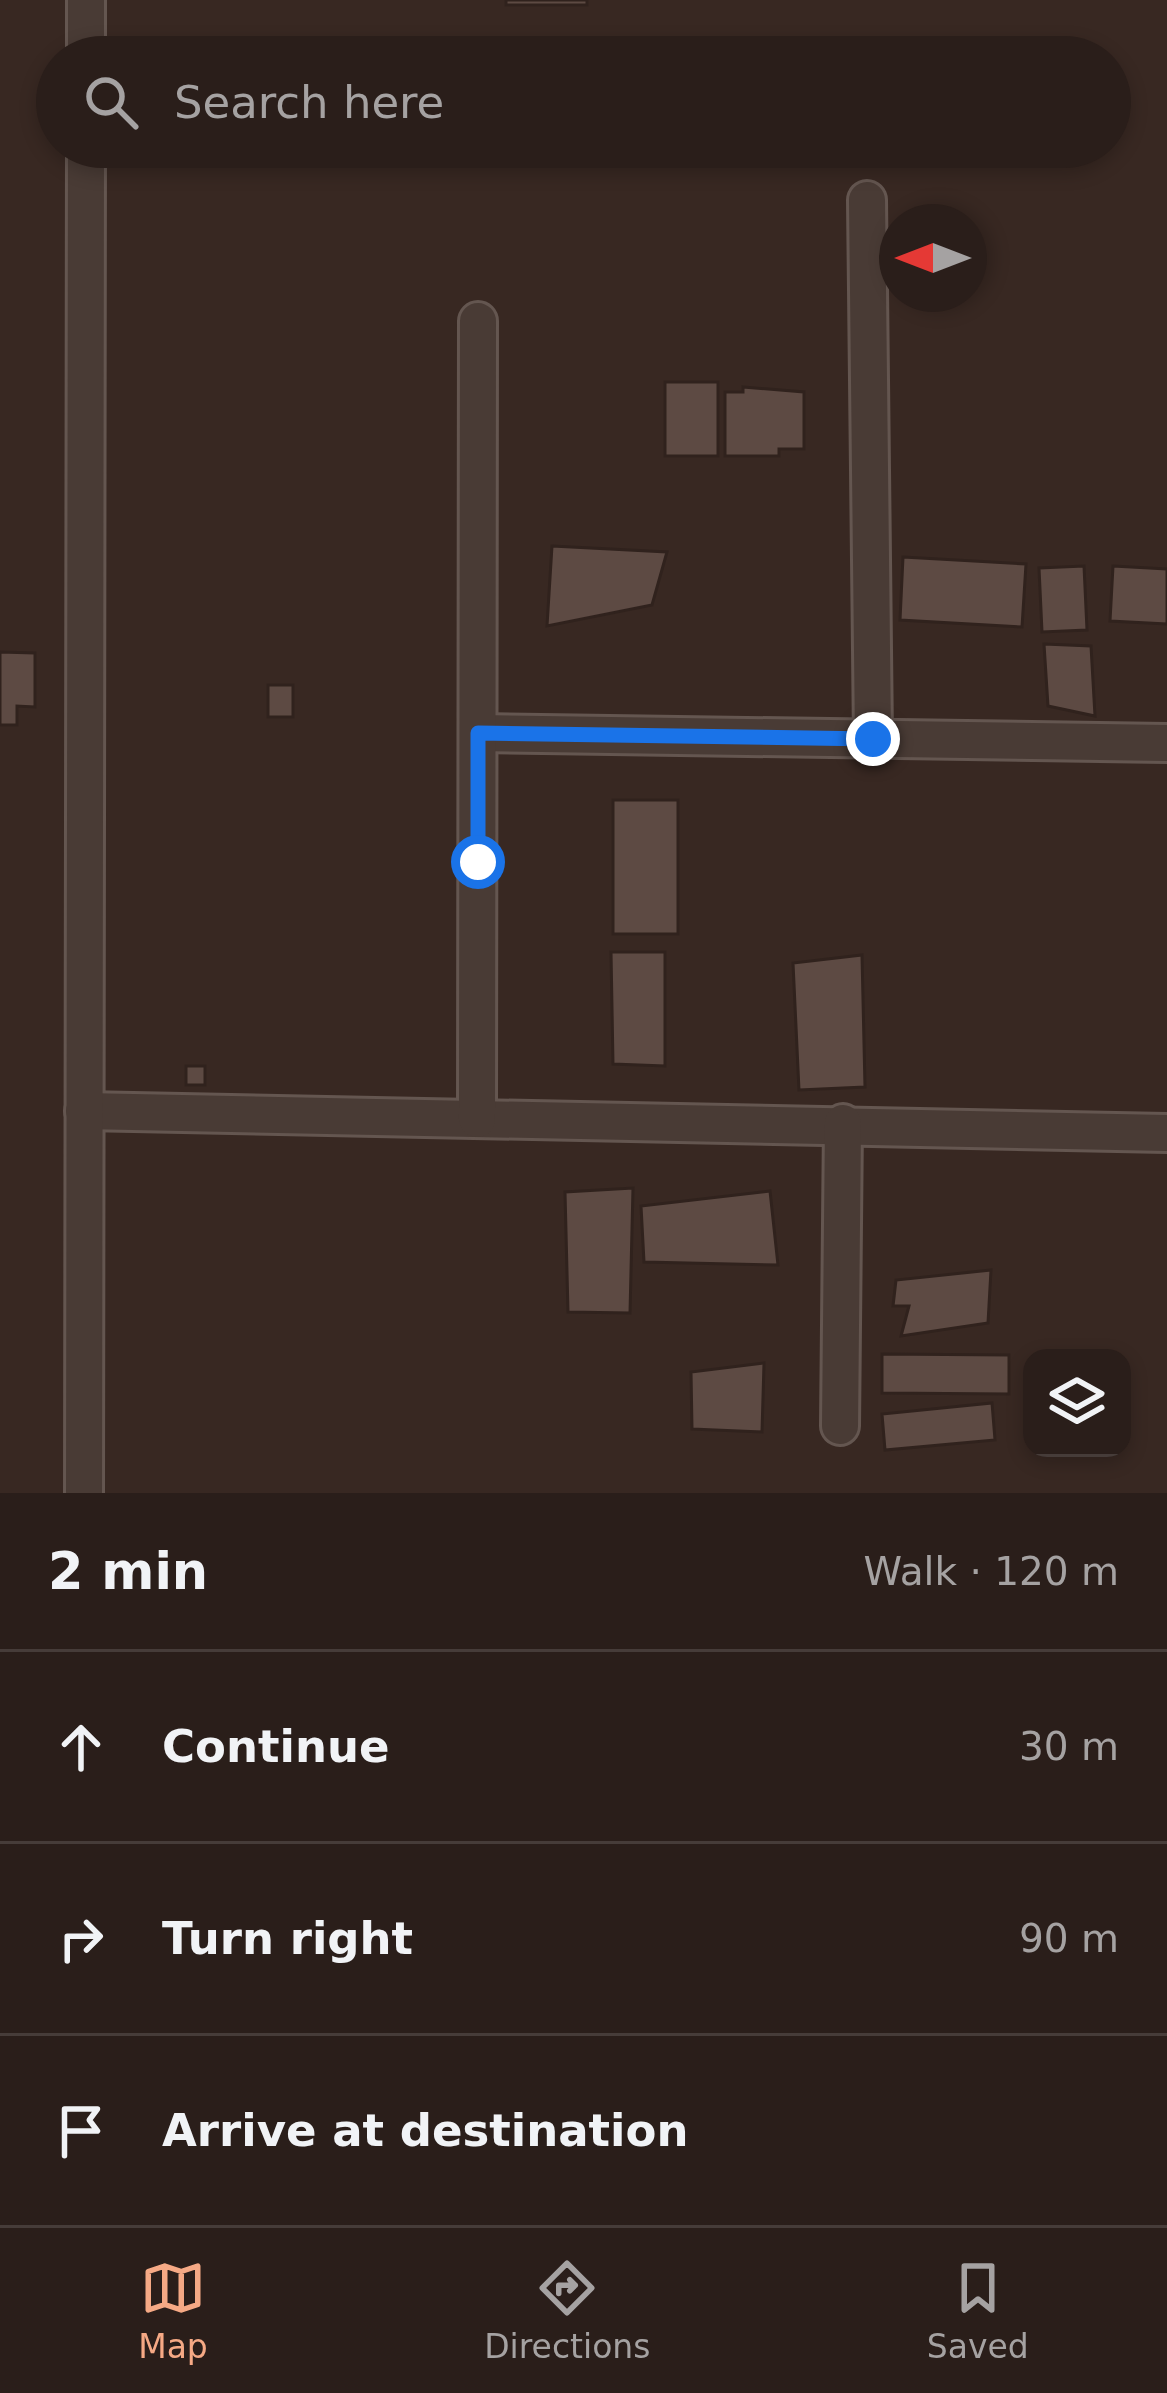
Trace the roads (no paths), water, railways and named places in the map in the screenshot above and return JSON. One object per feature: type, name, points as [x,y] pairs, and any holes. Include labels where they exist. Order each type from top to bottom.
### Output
[{"type":"street","points":[[86,0],[86,36]]},
{"type":"street","points":[[84,1493],[86,168]]},
{"type":"street","points":[[867,200],[873,739]]},
{"type":"street","points":[[476,1120],[478,322]]},
{"type":"street","points":[[478,733],[1167,743]]},
{"type":"street","points":[[84,1111],[1167,1133]]},
{"type":"street","points":[[840,1426],[844,1124]]}]
